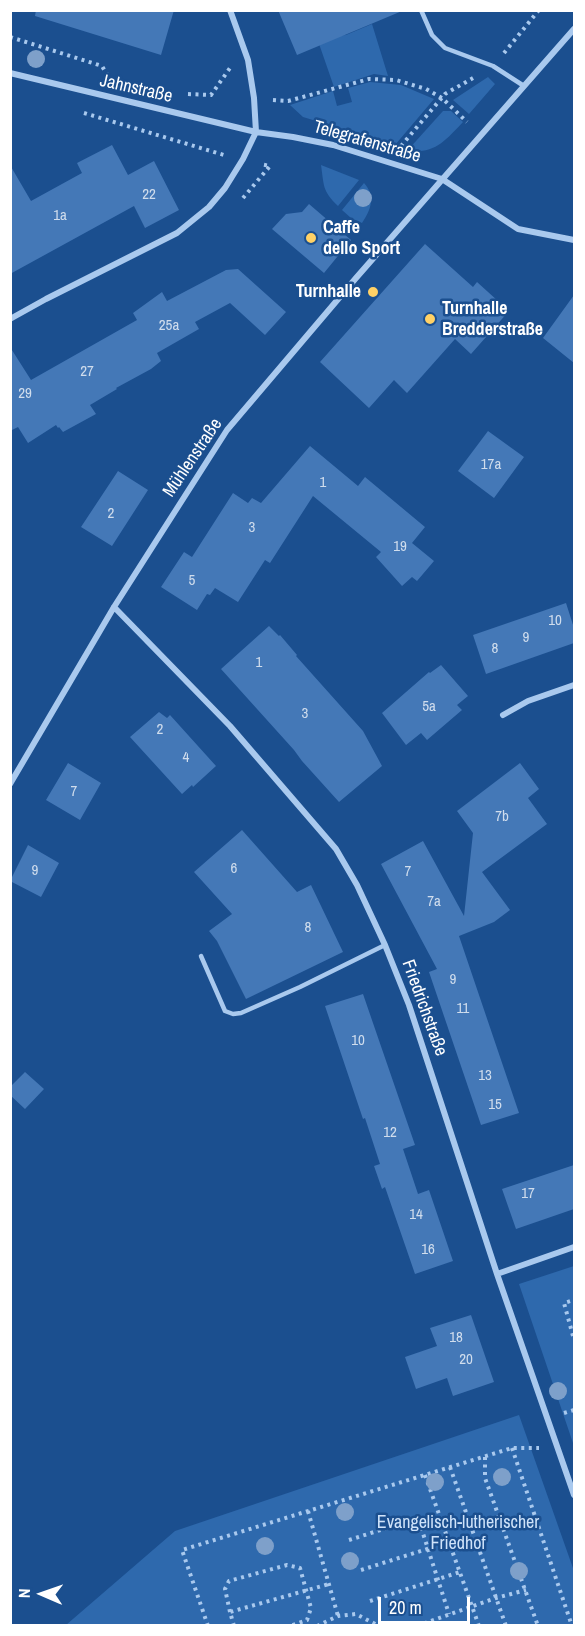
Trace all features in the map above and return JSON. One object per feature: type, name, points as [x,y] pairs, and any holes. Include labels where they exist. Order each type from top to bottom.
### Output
[{"type":"street","points":[[10,319],[66,288],[177,233],[209,207],[225,188],[256,132],[248,60],[230,10]]},
{"type":"street","points":[[442,179],[574,29]]},
{"type":"street","name":"Jahnstraße","points":[[10,73],[256,132]]},
{"type":"street","name":"Telegrafenstraße","points":[[256,132],[333,145],[442,179],[518,229],[574,240]]},
{"type":"street","name":"Mühlenstraße","points":[[10,784],[114,606],[228,430],[442,179]]},
{"type":"street","name":"Friedrichstraße","points":[[114,606],[230,726],[336,849],[357,885],[385,945],[409,1005],[497,1274],[574,1495]]},
{"type":"street","points":[[503,715],[528,701],[574,685]]},
{"type":"street","points":[[497,1274],[574,1247]]},
{"type":"lane","points":[[421,10],[432,34],[445,48],[493,66],[524,86]]},
{"type":"lane","points":[[201,956],[225,1011],[233,1014],[241,1013],[300,987],[385,945]]},
{"type":"path","points":[[387,163],[445,94],[493,66],[539,10]]},
{"type":"path","points":[[10,37],[102,66],[112,82]]},
{"type":"path","points":[[181,94],[211,95],[230,69],[227,59]]},
{"type":"path","points":[[254,98],[288,101],[369,79],[396,80],[426,89],[442,98],[481,135]]},
{"type":"path","points":[[77,110],[242,160],[270,166]]},
{"type":"path","points":[[574,1300],[564,1303],[574,1338]]},
{"type":"path","points":[[208,1626],[182,1550],[512,1448],[572,1626]]},
{"type":"path","points":[[485,1457],[485,1478],[538,1626]]},
{"type":"path","points":[[450,1467],[506,1626]]},
{"type":"path","points":[[425,1475],[478,1626]]},
{"type":"path","points":[[308,1511],[339,1616]]},
{"type":"path","points":[[349,1540],[418,1518],[449,1614]]},
{"type":"path","points":[[361,1570],[449,1542]]},
{"type":"path","points":[[234,1626],[225,1589],[229,1581],[287,1565],[300,1568],[311,1608],[307,1620],[290,1626]]},
{"type":"path","points":[[370,1602],[460,1572]]},
{"type":"path","points":[[230,1612],[329,1584]]},
{"type":"path","points":[[417,1626],[496,1598],[526,1590]]},
{"type":"path","points":[[317,1626],[339,1616],[356,1614],[379,1626]]},
{"type":"green space","points":[[372,24],[388,76],[374,74],[334,87],[317,38],[346,35]]},
{"type":"green space","points":[[488,77],[495,84],[469,114],[453,100]]},
{"type":"green space","points":[[370,82],[401,85],[434,99],[395,145],[303,117],[290,105],[333,91],[337,106],[352,102],[348,88]]},
{"type":"green space","points":[[443,111],[451,111],[463,122],[439,145],[425,150],[407,151]]},
{"type":"green space","points":[[321,165],[359,180],[338,206],[326,192]]},
{"type":"green space","points":[[364,183],[370,193],[371,203],[362,223],[351,218],[342,210]]},
{"type":"green space","points":[[574,1266],[574,1446],[519,1284]]},
{"type":"green space","name":"Evangelisch-lutherischer Friedhof","points":[[519,1415],[574,1571],[574,1625],[66,1625],[175,1531]]},
{"type":"building","points":[[36,10],[174,10],[161,55],[35,16]]},
{"type":"building","points":[[278,10],[402,10],[402,11],[297,55]]},
{"type":"building","points":[[112,145],[128,175],[154,161],[179,210],[145,228],[134,206],[10,274],[10,165],[31,201],[82,173],[77,163]]},
{"type":"building","points":[[309,204],[351,240],[324,273],[272,229],[286,214],[302,212]]},
{"type":"building","name":"Turnhalle Bredderstraße","points":[[425,244],[473,287],[477,282],[509,311],[471,354],[455,339],[407,393],[394,380],[369,408],[320,362]]},
{"type":"building","points":[[238,269],[286,312],[265,335],[230,303],[195,322],[199,329],[157,353],[161,361],[151,369],[90,405],[96,414],[63,432],[56,425],[28,443],[18,427],[10,431],[10,347],[31,380],[137,320],[133,313],[162,292],[167,301],[226,270]]},
{"type":"building","points":[[574,295],[574,363],[543,338]]},
{"type":"building","points":[[488,431],[524,457],[494,498],[458,471]]},
{"type":"building","points":[[310,446],[358,486],[365,477],[425,527],[412,543],[434,561],[417,581],[412,577],[402,586],[376,557],[381,552],[313,496],[270,563],[265,560],[238,602],[215,588],[210,595],[207,594],[197,610],[161,587],[184,552],[192,557],[233,493],[248,503],[252,498],[261,503]]},
{"type":"building","points":[[118,471],[148,490],[112,546],[81,527]]},
{"type":"building","points":[[566,603],[574,628],[574,643],[486,674],[473,635]]},
{"type":"building","points":[[269,626],[280,635],[363,731],[382,766],[339,802],[221,669]]},
{"type":"building","points":[[441,665],[468,696],[457,705],[462,710],[427,740],[421,733],[406,745],[382,713],[429,672]]},
{"type":"building","points":[[159,712],[167,718],[170,715],[216,766],[182,794],[130,737]]},
{"type":"building","points":[[68,763],[101,783],[80,820],[46,800]]},
{"type":"building","points":[[520,763],[539,789],[528,798],[547,824],[482,872],[510,910],[494,922],[459,936],[519,1113],[481,1125],[429,972],[437,969],[381,864],[423,841],[464,916],[473,833],[457,811]]},
{"type":"building","points":[[242,830],[297,892],[311,885],[343,952],[246,999],[217,941],[209,931],[232,914],[194,872]]},
{"type":"building","points":[[28,845],[59,863],[41,897],[10,881]]},
{"type":"building","points":[[363,994],[415,1145],[403,1149],[418,1194],[429,1190],[453,1261],[415,1274],[385,1187],[382,1189],[374,1166],[380,1164],[325,1006]]},
{"type":"building","points":[[25,1072],[44,1089],[25,1109],[10,1095],[10,1087]]},
{"type":"building","points":[[574,1165],[574,1209],[516,1229],[502,1189]]},
{"type":"building","points":[[471,1315],[494,1382],[453,1396],[447,1378],[416,1389],[405,1357],[437,1346],[430,1328]]},
{"type":"place","name":"Caffe dello Sport","points":[[311,238]]},
{"type":"place","name":"Turnhalle","points":[[373,292]]},
{"type":"place","name":"Turnhalle Bredderstraße","points":[[430,319]]}]
